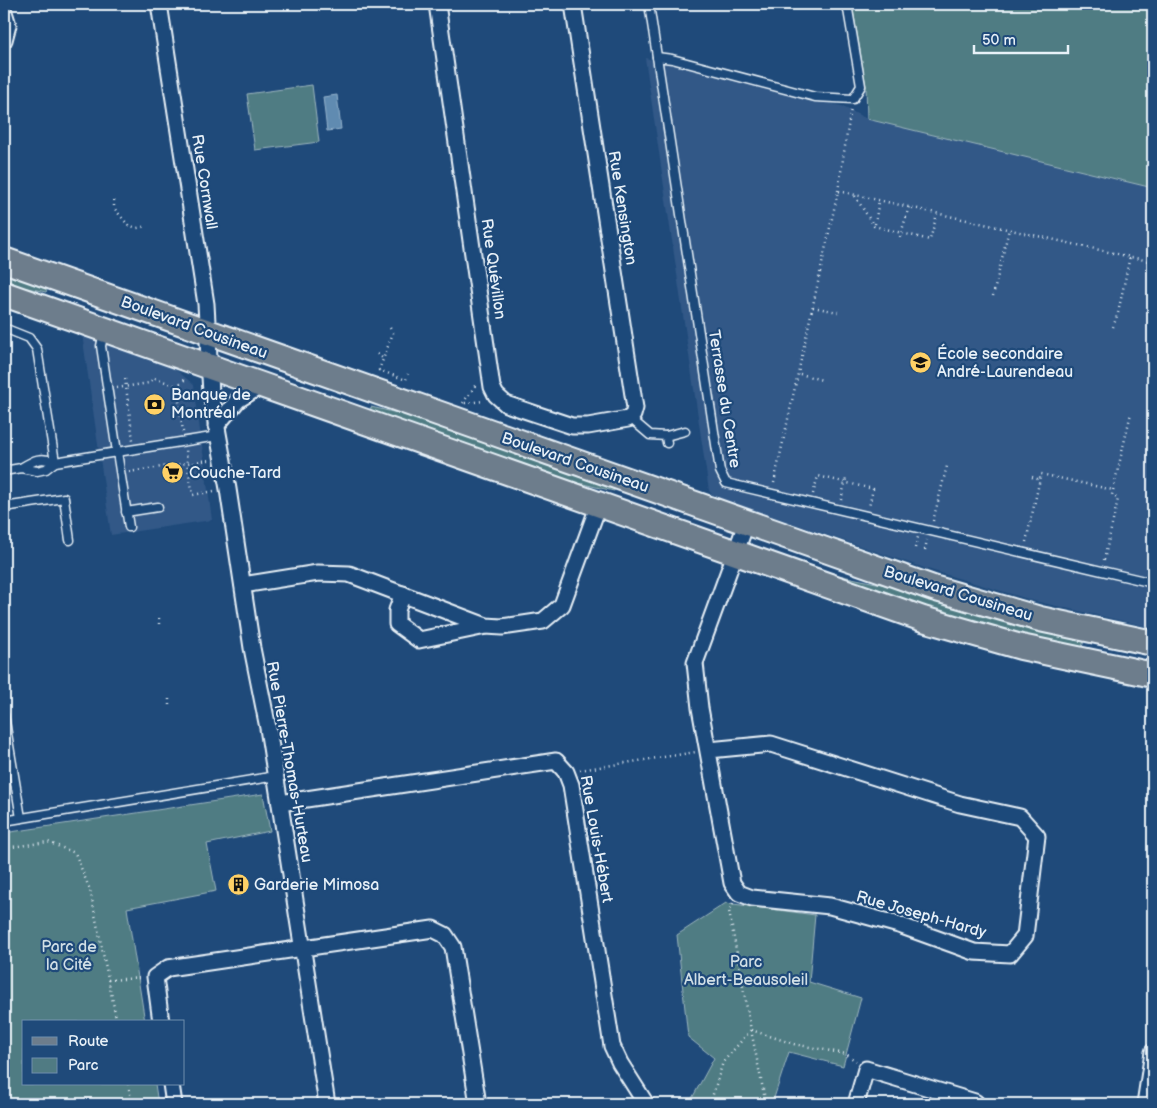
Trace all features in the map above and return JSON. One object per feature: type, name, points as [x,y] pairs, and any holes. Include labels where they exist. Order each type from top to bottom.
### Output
[{"type":"main road","name":"Boulevard Cousineau","points":[[4,260],[746,524],[1000,609],[1078,628],[1153,643]]},
{"type":"main road","name":"Boulevard Cousineau","points":[[4,294],[104,330],[200,371],[262,385],[736,553],[973,634],[1053,655],[1153,675]]},
{"type":"street","name":"Rue Cornwall","points":[[159,4],[199,260],[207,333],[200,371]]},
{"type":"street","name":"Rue Quévillon","points":[[437,4],[494,391],[506,404],[572,426],[588,426],[631,418]]},
{"type":"street","name":"Rue Kensington","points":[[573,4],[635,408],[631,418]]},
{"type":"street","points":[[4,12],[8,29],[4,40]]},
{"type":"street","name":"Rue Pierre-Thomas-Hurteau","points":[[200,371],[217,430],[276,776],[326,1104]]},
{"type":"street","points":[[217,430],[238,400],[262,385]]},
{"type":"street","points":[[403,594],[397,610],[398,624],[419,640],[486,626],[502,627],[543,621],[562,605],[599,504]]},
{"type":"street","points":[[739,893],[732,883],[695,663],[746,524]]},
{"type":"street","points":[[243,584],[318,573],[349,574],[486,626]]},
{"type":"street","name":"Rue Joseph-Hardy","points":[[709,750],[771,744],[960,804],[1020,817],[1036,836],[1025,936],[1010,954],[974,952],[899,924],[830,906],[752,898],[739,893]]},
{"type":"street","name":"Rue Louis-Hébert","points":[[280,803],[556,761],[566,772],[571,785],[612,1046],[620,1064],[646,1104]]},
{"type":"street","points":[[161,1020],[155,977],[168,968],[434,929],[445,935],[453,947],[478,1104]]},
{"type":"street","points":[[1145,1104],[1153,1052]]},
{"type":"street","points":[[856,1104],[866,1068],[976,1104]]},
{"type":"street","points":[[171,1086],[174,1104]]},
{"type":"lane","name":"Terrasse du Centre","points":[[649,4],[720,471],[726,483],[1153,583]]},
{"type":"lane","points":[[657,57],[672,58],[816,96],[853,99],[861,86],[847,4]]},
{"type":"lane","points":[[4,328],[28,338],[37,349],[55,462]]},
{"type":"lane","points":[[104,330],[101,346],[128,527]]},
{"type":"lane","points":[[631,418],[650,435],[667,440],[684,431]]},
{"type":"lane","points":[[4,471],[21,468],[37,471],[46,469],[55,462],[117,452],[217,430]]},
{"type":"lane","points":[[21,468],[35,459],[46,458],[55,462]]},
{"type":"lane","points":[[4,507],[64,498],[70,540]]},
{"type":"lane","points":[[126,512],[158,507]]},
{"type":"lane","points":[[4,715],[21,818]]},
{"type":"lane","points":[[4,821],[276,776]]},
{"type":"path","points":[[774,483],[838,191],[853,99]]},
{"type":"path","points":[[838,191],[1153,262]]},
{"type":"path","points":[[854,194],[874,226],[930,240],[937,213]]},
{"type":"path","points":[[114,200],[114,208],[128,225],[137,228],[147,226]]},
{"type":"path","points":[[874,226],[879,200]]},
{"type":"path","points":[[900,237],[909,207]]},
{"type":"path","points":[[993,296],[1009,229]]},
{"type":"path","points":[[1113,327],[1118,314],[1130,256]]},
{"type":"path","points":[[814,307],[838,312]]},
{"type":"path","points":[[390,328],[393,333],[379,370],[406,380],[408,374]]},
{"type":"path","points":[[377,354],[384,359]]},
{"type":"path","points":[[176,386],[200,371]]},
{"type":"path","points":[[799,374],[822,380]]},
{"type":"path","points":[[125,387],[150,382],[154,378],[176,386]]},
{"type":"path","points":[[125,380],[134,441]]},
{"type":"path","points":[[462,404],[480,381]]},
{"type":"path","points":[[176,386],[183,433]]},
{"type":"path","points":[[1104,560],[1118,498],[1112,495],[1131,413]]},
{"type":"path","points":[[186,449],[193,495],[214,491]]},
{"type":"path","points":[[128,472],[209,459]]},
{"type":"path","points":[[933,521],[947,466]]},
{"type":"path","points":[[814,494],[818,474],[873,487],[869,507]]},
{"type":"path","points":[[1026,542],[1041,474],[1113,490]]},
{"type":"path","points":[[1032,477],[1040,480]]},
{"type":"path","points":[[841,500],[846,481]]},
{"type":"path","points":[[158,618],[159,627]]},
{"type":"path","points":[[169,699],[169,707]]},
{"type":"path","points":[[566,772],[709,750]]},
{"type":"path","points":[[4,848],[48,842],[75,854],[90,890],[117,1020]]},
{"type":"path","points":[[739,893],[729,911],[766,1104]]},
{"type":"path","points":[[108,980],[155,977]]},
{"type":"path","points":[[752,1030],[794,1044],[846,1054],[866,1068]]},
{"type":"path","points":[[710,1104],[724,1062],[752,1030]]},
{"type":"path","points":[[128,1086],[132,1104]]},
{"type":"shaded area","name":"École secondaire André-Laurendeau","points":[[645,58],[841,106],[867,119],[1153,186],[1153,628],[1034,601],[927,569],[713,496],[709,491]]},
{"type":"shaded area","points":[[337,95],[341,129],[327,131],[323,97]]},
{"type":"shaded area","points":[[82,334],[174,368],[194,385],[212,520],[111,535]]},
{"type":"green space","points":[[852,4],[1153,4],[1153,188],[867,119],[866,86]]},
{"type":"green space","points":[[312,85],[319,142],[255,150],[247,94]]},
{"type":"green space","points":[[4,272],[48,288],[46,292],[4,283]]},
{"type":"green space","points":[[371,407],[406,415],[615,488],[614,491],[556,478],[370,413]]},
{"type":"green space","points":[[837,575],[886,585],[987,617],[1084,641],[1082,647],[1068,647],[958,619],[836,577]]},
{"type":"green space","name":"Parc de la Cité","points":[[263,794],[270,831],[207,844],[216,891],[127,908],[145,1020],[22,1020],[22,1086],[155,1086],[158,1104],[4,1104],[4,833]]},
{"type":"green space","name":"Parc Albert-Beausoleil","points":[[726,903],[815,915],[809,982],[861,998],[843,1066],[789,1052],[772,1104],[689,1104],[714,1058],[688,1037],[677,935]]},
{"type":"place","name":"École secondaire André-Laurendeau","points":[[921,363]]},
{"type":"place","name":"Banque de Montréal","points":[[155,404]]},
{"type":"place","name":"Couche-Tard","points":[[173,473]]},
{"type":"place","name":"Garderie Mimosa","points":[[238,885]]}]
